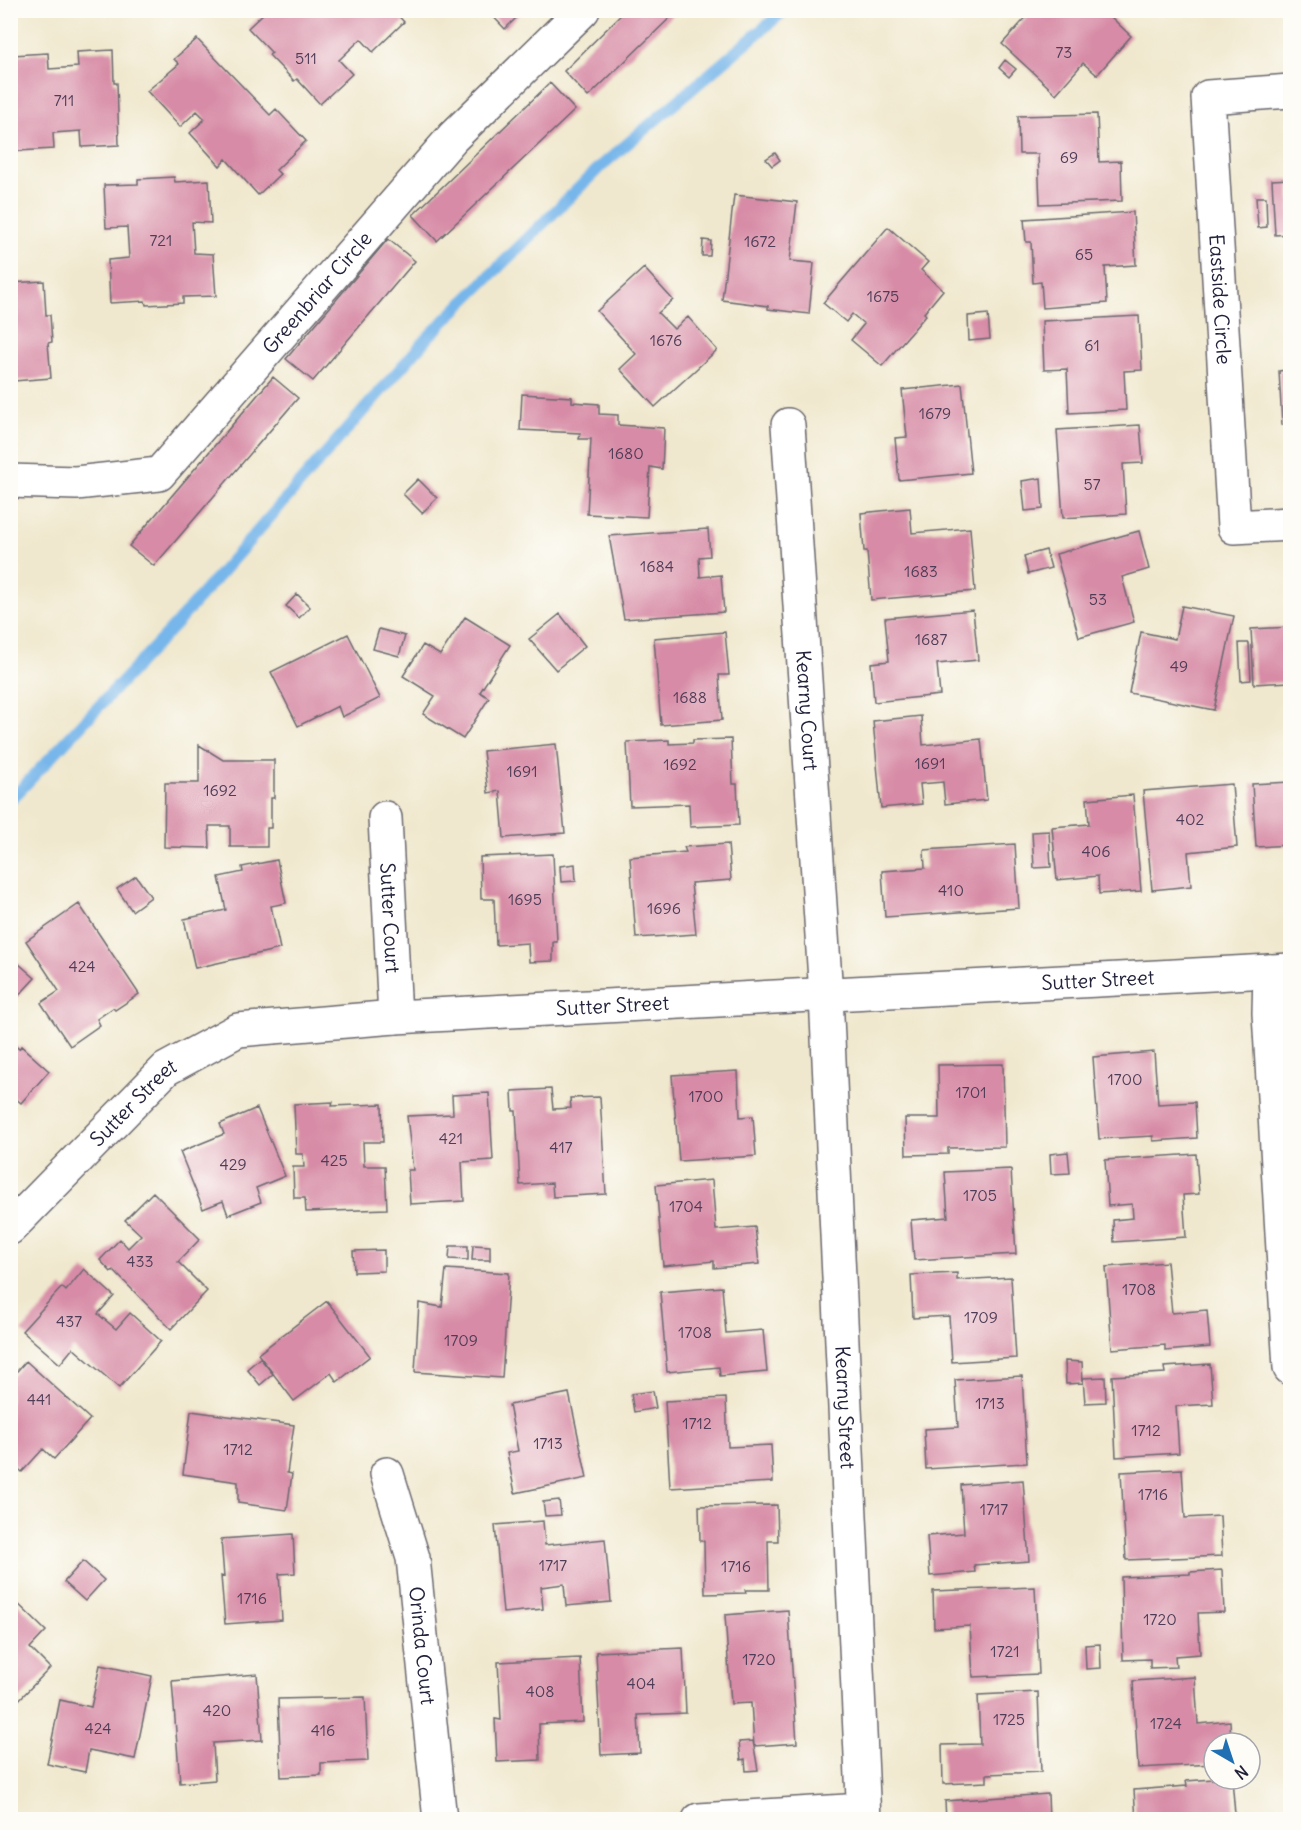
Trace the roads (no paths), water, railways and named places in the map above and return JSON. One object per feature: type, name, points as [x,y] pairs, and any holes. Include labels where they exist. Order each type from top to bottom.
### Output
[{"type":"street","name":"Greenbriar Circle","points":[[10,481],[76,483],[159,474],[453,137],[583,10]]},
{"type":"street","name":"Eastside Circle","points":[[1290,91],[1208,97],[1234,527],[1290,524]]},
{"type":"street","name":"Kearny Court","points":[[788,425],[826,995]]},
{"type":"street","name":"Sutter Court","points":[[384,818],[395,1017]]},
{"type":"street","name":"Sutter Street","points":[[10,1228],[166,1069],[238,1030],[395,1017],[1280,971]]},
{"type":"street","points":[[1280,971],[1269,1013],[1290,1368]]},
{"type":"street","name":"Kearny Street","points":[[826,995],[864,1815]]},
{"type":"street","name":"Orinda Court","points":[[387,1474],[413,1558],[440,1820]]},
{"type":"street","points":[[699,1820],[864,1815]]},
{"type":"waterway","points":[[10,801],[176,624],[429,336],[600,167],[785,10]]}]
